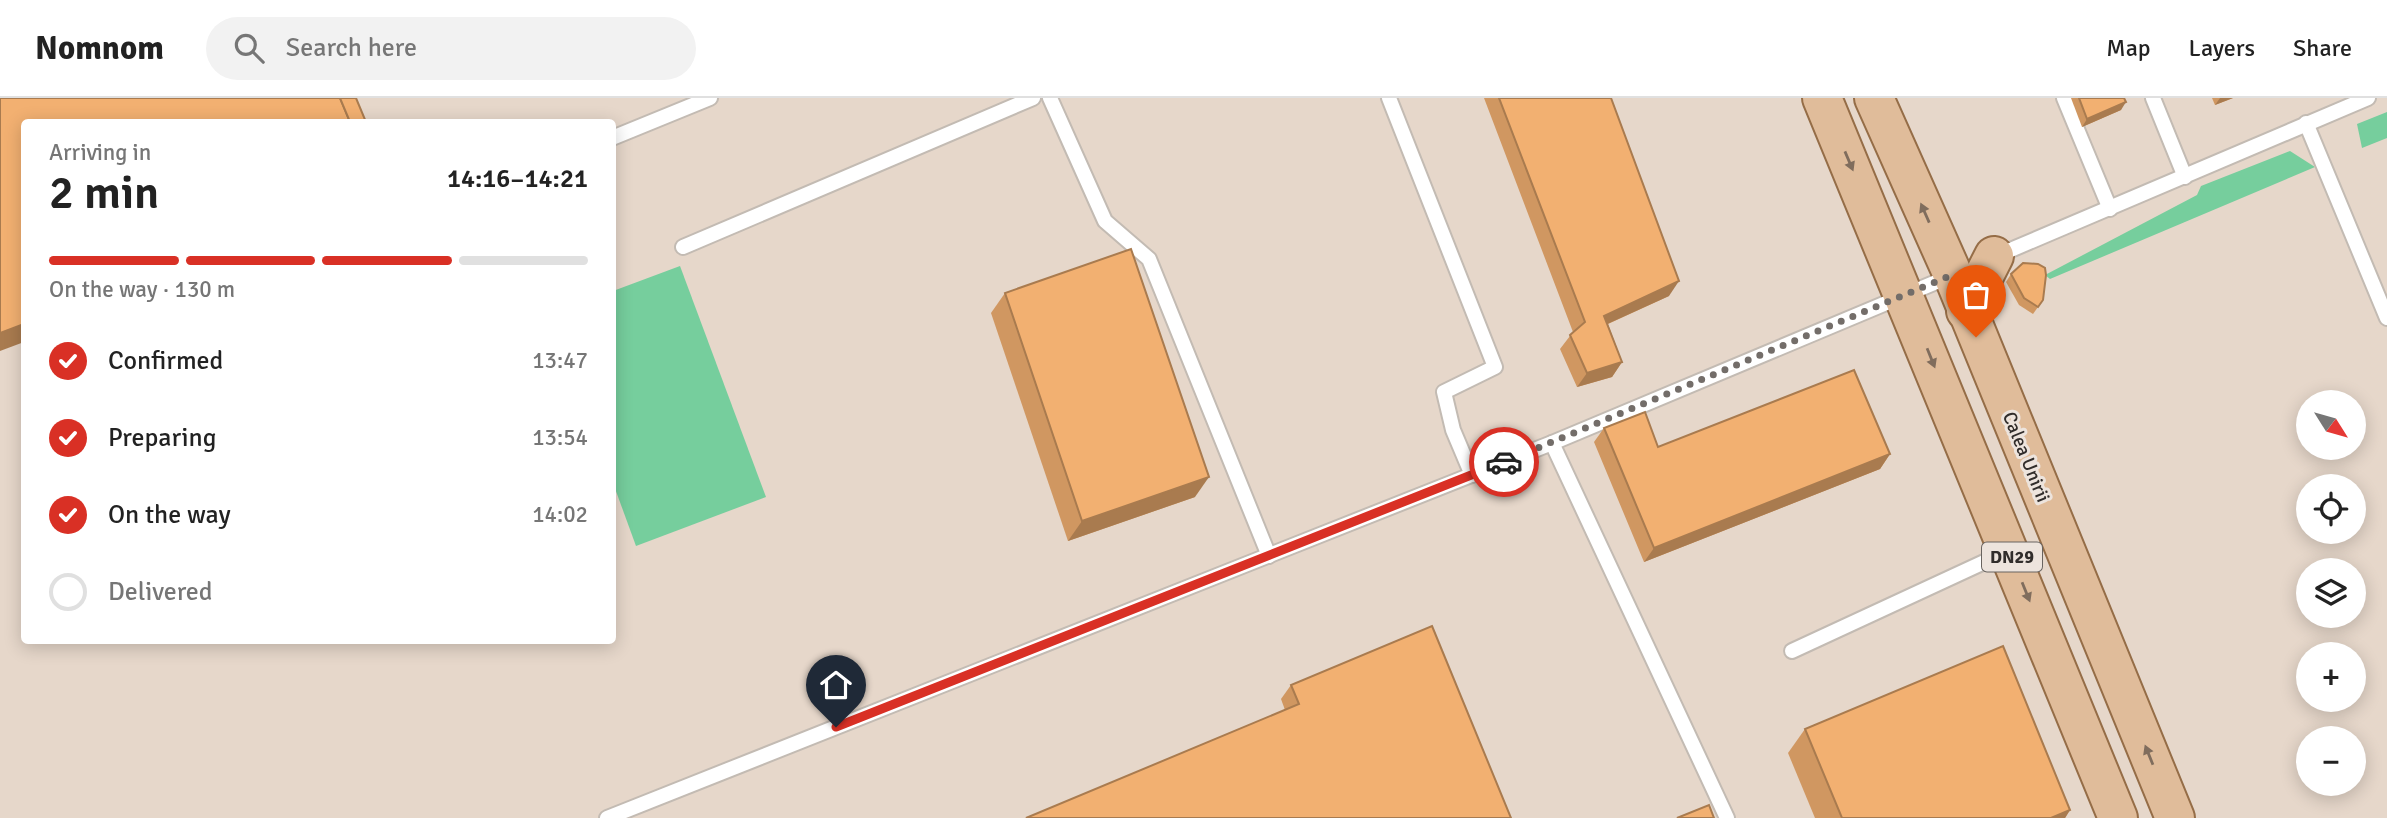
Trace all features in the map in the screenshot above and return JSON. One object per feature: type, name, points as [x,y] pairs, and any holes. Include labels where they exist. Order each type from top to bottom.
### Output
[{"type":"main road","name":"DN29","points":[[1822,98],[1906,295],[2118,818]]},
{"type":"main road","points":[[1874,98],[1971,267]]},
{"type":"main road","name":"Calea Unirii","points":[[1971,267],[1966,311],[2175,818]]},
{"type":"lane","points":[[616,136],[710,98]]},
{"type":"lane","points":[[683,247],[1032,98]]},
{"type":"lane","points":[[1050,98],[1105,221],[1149,259],[1269,556]]},
{"type":"lane","points":[[1389,98],[1495,367],[1444,392],[1453,430],[1472,475]]},
{"type":"lane","points":[[2064,98],[2110,209]]},
{"type":"lane","points":[[2152,98],[2185,177]]},
{"type":"lane","points":[[607,818],[1552,443],[2368,98]]},
{"type":"lane","points":[[2306,124],[2387,318]]},
{"type":"lane","points":[[1552,443],[1727,818]]},
{"type":"lane","points":[[1792,651],[2009,551]]},
{"type":"shaded area","points":[[0,98],[2387,98],[2387,818],[0,818]]},
{"type":"green space","points":[[2387,112],[2387,138],[2362,148],[2357,124]]},
{"type":"green space","points":[[2290,151],[2315,167],[2050,279],[2045,275],[2197,195],[2201,186]]},
{"type":"green space","points":[[680,266],[766,497],[636,546],[616,491],[616,290]]},
{"type":"building","points":[[0,98],[340,98],[349,119],[21,119],[21,325],[0,333]]},
{"type":"building","points":[[340,98],[356,98],[365,119],[349,119]]},
{"type":"building","points":[[1499,98],[1611,98],[1679,281],[1604,316],[1622,362],[1587,373],[1570,335],[1585,322]]},
{"type":"building","points":[[2079,98],[2124,98],[2126,102],[2087,119]]},
{"type":"building","points":[[1131,249],[1209,477],[1082,521],[1005,293]]},
{"type":"building","points":[[2023,263],[2038,264],[2045,268],[2043,300],[2038,307],[2024,298],[2011,274]]},
{"type":"building","points":[[1854,370],[1890,454],[1654,548],[1604,428],[1645,412],[1658,447]]},
{"type":"building","points":[[1432,626],[1511,818],[1026,818],[1299,704],[1291,685]]},
{"type":"building","points":[[2003,646],[2070,810],[2051,818],[1842,818],[1805,729]]},
{"type":"building","points":[[1709,805],[1714,818],[1677,818]]},
{"type":"way so far","points":[[1504,462],[1952,275],[1976,337]]},
{"type":"route","points":[[836,727],[1504,462]]}]
